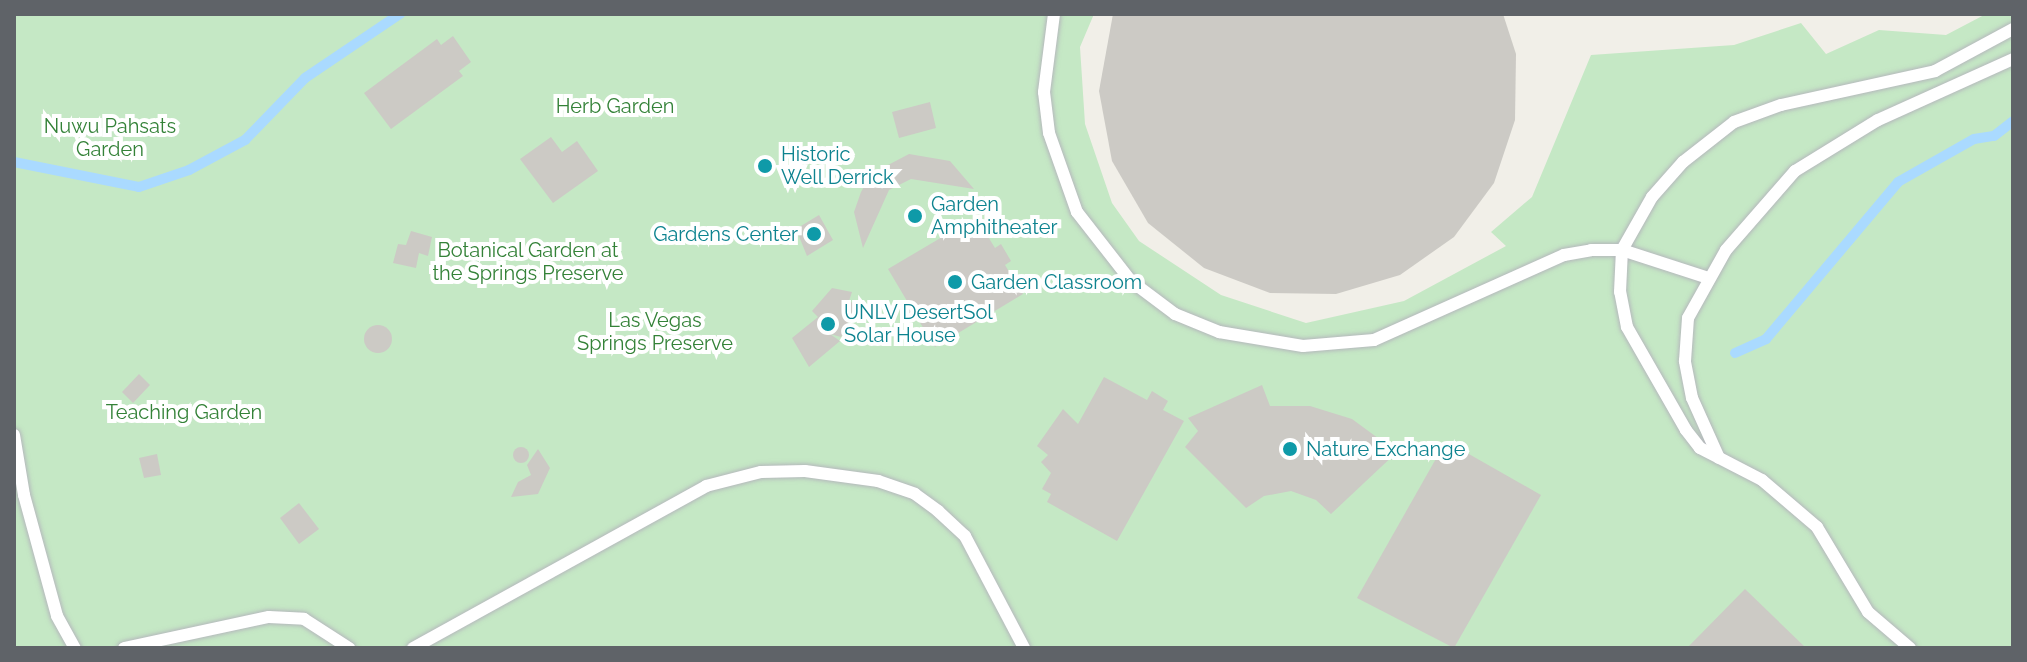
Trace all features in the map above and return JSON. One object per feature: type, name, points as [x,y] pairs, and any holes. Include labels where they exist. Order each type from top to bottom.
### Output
[{"type":"lane","points":[[1054,14],[1044,92],[1049,133],[1071,201],[1131,281],[1186,319],[1219,332],[1303,346],[1374,340],[1564,255],[1622,250],[1708,278]]},
{"type":"lane","points":[[1910,648],[1868,612],[1817,527],[1762,480],[1700,448],[1686,430],[1627,327],[1620,292],[1622,250],[1662,185],[1734,122],[1781,105],[1935,71],[2013,29]]},
{"type":"lane","points":[[1719,458],[1692,398],[1685,361],[1688,318],[1708,278],[1759,207],[1795,171],[1878,120],[2013,59]]},
{"type":"lane","points":[[14,435],[24,495],[57,616],[75,648]]},
{"type":"lane","points":[[413,648],[706,486],[761,472],[828,471],[902,490],[938,511],[965,536],[1024,648]]},
{"type":"lane","points":[[124,648],[269,617],[304,619],[349,648]]},
{"type":"green space","name":"Las Vegas Springs Preserve","points":[[14,14],[1094,14],[1080,47],[1085,124],[1112,203],[1139,241],[1221,295],[1306,323],[1404,301],[1506,246],[1491,232],[1532,197],[1591,55],[1734,45],[1801,23],[1826,54],[1879,30],[1946,35],[1986,14],[2013,14],[2013,648],[14,648]]},
{"type":"building","points":[[1113,14],[1503,14],[1516,54],[1515,120],[1494,183],[1454,237],[1400,275],[1336,294],[1270,293],[1204,268],[1148,223],[1112,161],[1099,91]]},
{"type":"building","points":[[453,36],[471,62],[459,71],[463,76],[391,129],[364,93],[437,39],[441,45]]},
{"type":"building","points":[[930,102],[936,128],[899,138],[892,112]]},
{"type":"building","points":[[551,137],[562,152],[577,141],[598,171],[553,203],[520,159]]},
{"type":"building","points":[[909,154],[950,161],[974,189],[911,179],[889,190],[863,248],[854,212],[861,192],[871,174]]},
{"type":"building","name":"Gardens Center","points":[[819,215],[833,240],[807,256],[796,229]]},
{"type":"building","name":"Garden Classroom","points":[[976,217],[995,248],[1001,244],[1011,261],[1005,265],[1023,294],[935,347],[916,316],[911,319],[902,304],[907,301],[888,269]]},
{"type":"building","points":[[411,231],[432,237],[428,256],[419,253],[416,268],[393,263],[398,244],[406,245]]},
{"type":"building","name":"UNLV DesertSol Solar House","points":[[832,288],[852,292],[849,301],[857,305],[841,337],[830,334],[840,341],[809,367],[792,338],[818,317],[812,311]]},
{"type":"building","points":[[378,325],[388,329],[392,339],[388,349],[378,353],[368,349],[364,339],[368,329]]},
{"type":"building","points":[[139,374],[150,385],[133,403],[122,392]]},
{"type":"building","points":[[1104,377],[1147,400],[1152,391],[1168,401],[1163,410],[1184,421],[1117,541],[1047,502],[1051,494],[1042,489],[1051,473],[1041,462],[1048,455],[1037,446],[1063,409],[1078,424]]},
{"type":"building","name":"Nature Exchange","points":[[1262,385],[1270,406],[1310,406],[1352,419],[1397,452],[1331,514],[1316,500],[1291,491],[1264,496],[1246,508],[1185,447],[1198,431],[1188,418]]},
{"type":"building","points":[[1446,441],[1541,495],[1454,648],[1357,598]]},
{"type":"building","points":[[518,447],[524,447],[529,455],[527,461],[518,463],[513,458],[513,452]]},
{"type":"building","points":[[538,449],[550,468],[538,494],[511,497],[518,482],[531,475],[527,465]]},
{"type":"building","points":[[157,454],[161,475],[144,478],[139,458]]},
{"type":"building","points":[[299,503],[319,529],[299,544],[280,518]]},
{"type":"building","points":[[1745,589],[1806,648],[1687,648]]},
{"type":"waterway","points":[[14,162],[139,187],[189,170],[245,140],[305,78],[400,14]]},
{"type":"waterway","points":[[1735,353],[1766,339],[1898,182],[1974,139],[1994,136],[2013,121]]},
{"type":"place","name":"Historic Well Derrick","points":[[765,166]]},
{"type":"place","name":"Garden Amphitheater","points":[[915,216]]},
{"type":"place","name":"Gardens Center","points":[[814,234]]},
{"type":"place","name":"Garden Classroom","points":[[955,282]]},
{"type":"place","name":"UNLV DesertSol Solar House","points":[[828,324]]},
{"type":"place","name":"Nature Exchange","points":[[1290,449]]},
{"type":"park label","name":"Herb Garden","points":[[615,106]]},
{"type":"park label","name":"Nuwu Pahsats Garden","points":[[110,138]]},
{"type":"park label","name":"Botanical Garden at the Springs Preserve","points":[[528,262]]},
{"type":"park label","name":"Teaching Garden","points":[[184,412]]}]
